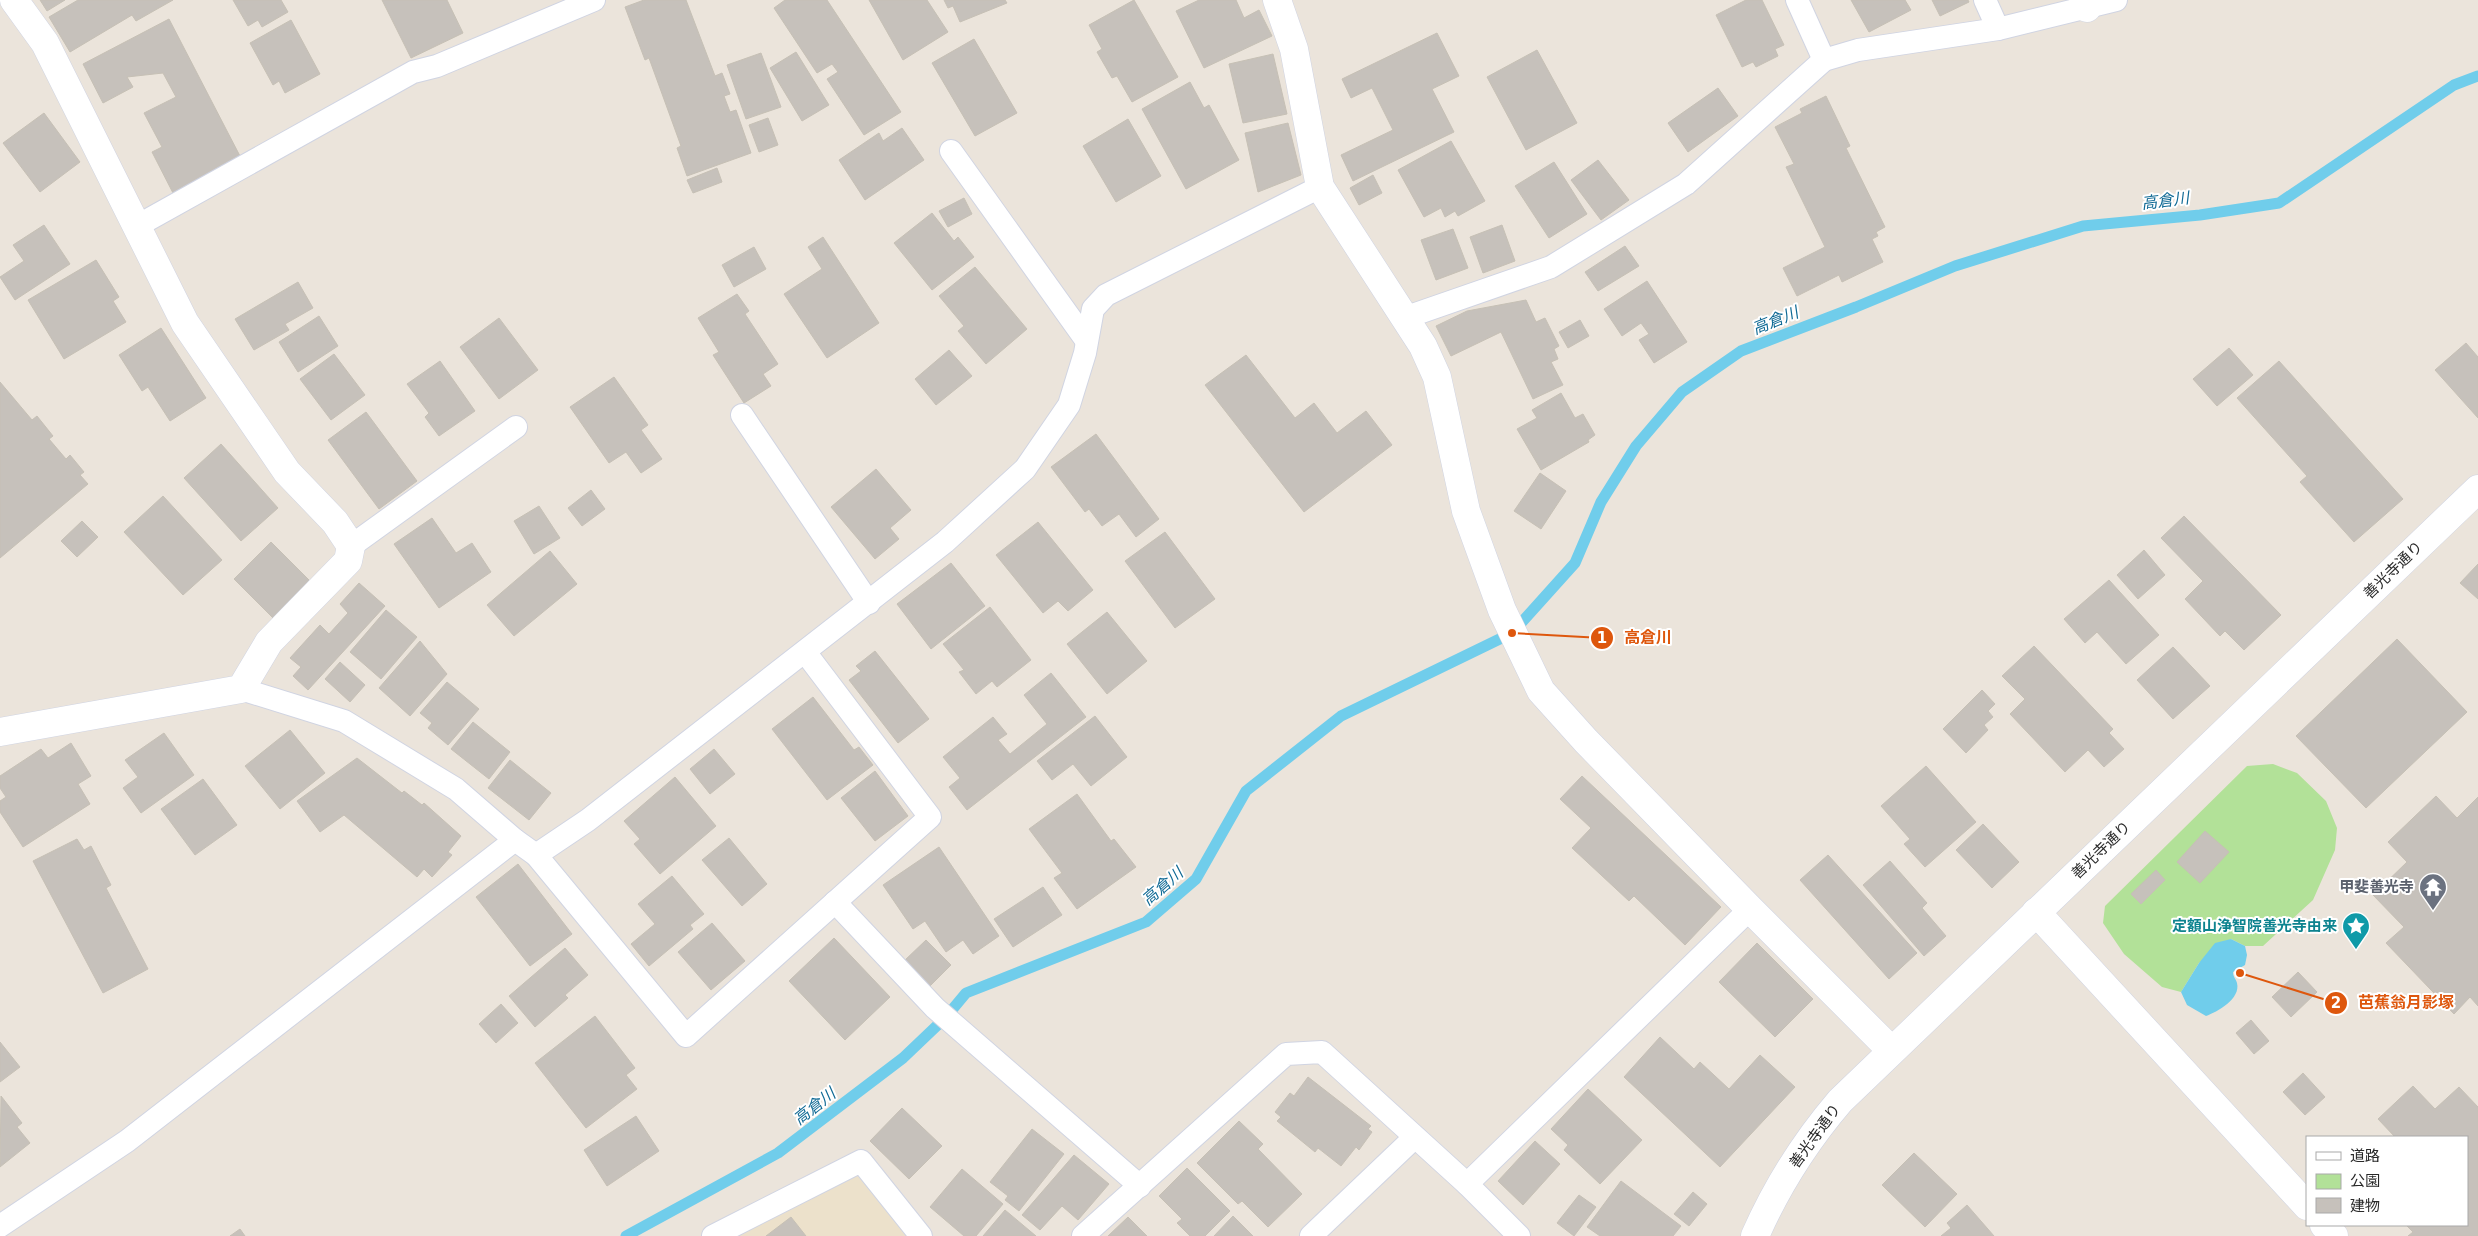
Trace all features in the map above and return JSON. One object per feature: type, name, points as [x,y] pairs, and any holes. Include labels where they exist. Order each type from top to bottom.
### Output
[{"type":"street","points":[[0,732],[241,689],[269,642],[348,561],[350,546],[335,522],[287,472],[186,323],[45,43],[14,0]]},
{"type":"street","points":[[1277,0],[1294,50],[1320,187],[1423,346],[1437,377],[1466,511],[1502,610],[1541,691],[1586,741],[1891,1050]]},
{"type":"street","name":"善光寺通り","points":[[1755,1236],[1782,1181],[1819,1126],[1840,1101],[2478,489]]},
{"type":"street","points":[[2036,912],[2306,1205]]},
{"type":"street","points":[[2325,1226],[2334,1236]]},
{"type":"lane","points":[[137,226],[413,72],[437,66],[594,0]]},
{"type":"lane","points":[[1797,0],[1824,60]]},
{"type":"lane","points":[[1984,0],[1998,29]]},
{"type":"lane","points":[[1404,318],[1551,267],[1686,184],[1824,60],[1858,50],[1998,29],[2085,4],[2116,0]]},
{"type":"lane","points":[[950,150],[1086,340]]},
{"type":"lane","points":[[536,856],[588,820],[869,603],[945,542],[1026,469],[1069,405],[1085,353],[1093,309],[1106,295],[1320,187]]},
{"type":"lane","points":[[742,415],[869,603]]},
{"type":"lane","points":[[350,546],[516,427]]},
{"type":"lane","points":[[241,689],[344,721],[456,789],[514,840],[536,856],[686,1036],[930,817],[805,652]]},
{"type":"lane","points":[[0,1226],[127,1141],[514,840]]},
{"type":"lane","points":[[835,902],[935,1008],[1140,1186]]},
{"type":"lane","points":[[1467,1184],[1750,909]]},
{"type":"lane","points":[[1083,1236],[1286,1054],[1322,1052],[1467,1184],[1519,1236]]},
{"type":"lane","points":[[1311,1236],[1415,1137]]},
{"type":"lane","points":[[713,1236],[861,1161],[921,1236]]},
{"type":"shaded area","points":[[861,1161],[921,1236],[713,1236]]},
{"type":"green space","points":[[2273,764],[2297,773],[2326,801],[2337,828],[2335,850],[2313,900],[2263,946],[2245,946],[2231,939],[2199,963],[2181,992],[2162,987],[2124,954],[2103,923],[2105,906],[2247,766]]},
{"type":"water","points":[[2231,939],[2245,946],[2247,955],[2245,965],[2233,972],[2237,989],[2232,999],[2206,1016],[2187,1005],[2181,992],[2199,963],[2215,943]]},
{"type":"building","points":[[40,0],[65,0],[47,11]]},
{"type":"building","points":[[78,0],[173,0],[136,21],[132,15],[70,52],[49,17]]},
{"type":"building","points":[[233,0],[281,0],[288,12],[262,27],[258,20],[248,26]]},
{"type":"building","points":[[382,0],[447,0],[463,33],[411,58]]},
{"type":"building","points":[[644,0],[686,0],[715,76],[722,73],[730,94],[724,96],[730,112],[736,110],[751,153],[687,176],[677,148],[681,146],[649,58],[645,60],[625,7]]},
{"type":"building","points":[[785,0],[827,0],[901,112],[864,135],[827,79],[838,72],[832,64],[817,73],[774,8]]},
{"type":"building","points":[[869,0],[927,0],[948,32],[903,60]]},
{"type":"building","points":[[944,0],[1005,0],[1007,3],[960,22],[953,6],[948,8]]},
{"type":"building","points":[[1134,0],[1178,77],[1132,102],[1117,76],[1112,78],[1097,52],[1102,49],[1089,25]]},
{"type":"building","points":[[1199,0],[1236,0],[1244,18],[1259,10],[1272,36],[1204,68],[1176,11]]},
{"type":"building","points":[[1746,0],[1762,0],[1784,45],[1775,49],[1778,56],[1756,67],[1753,62],[1742,67],[1716,15]]},
{"type":"building","points":[[1851,0],[1905,0],[1911,10],[1869,32]]},
{"type":"building","points":[[1932,0],[1968,0],[1969,2],[1940,16]]},
{"type":"building","points":[[169,19],[241,158],[173,193],[152,152],[162,147],[144,113],[176,97],[163,73],[127,77],[133,87],[103,103],[83,64]]},
{"type":"building","points":[[291,20],[320,74],[285,93],[279,81],[273,85],[250,43]]},
{"type":"building","points":[[1437,33],[1459,76],[1432,89],[1454,132],[1353,181],[1341,155],[1393,130],[1372,88],[1351,98],[1342,79]]},
{"type":"building","points":[[974,39],[1017,113],[975,136],[932,63]]},
{"type":"building","points":[[1537,50],[1577,123],[1526,150],[1487,77]]},
{"type":"building","points":[[796,52],[829,105],[802,121],[770,68]]},
{"type":"building","points":[[761,53],[781,107],[746,119],[727,65]]},
{"type":"building","points":[[1273,54],[1287,114],[1243,123],[1229,64]]},
{"type":"building","points":[[1190,82],[1204,108],[1209,105],[1239,160],[1186,189],[1142,109]]},
{"type":"building","points":[[1718,88],[1738,116],[1688,152],[1668,123]]},
{"type":"building","points":[[1826,96],[1850,146],[1846,148],[1885,227],[1876,232],[1878,236],[1872,239],[1883,262],[1842,282],[1839,275],[1797,296],[1783,268],[1825,247],[1786,167],[1794,164],[1775,127],[1802,113],[1800,109]]},
{"type":"building","points":[[44,113],[80,162],[40,192],[3,143]]},
{"type":"building","points":[[768,118],[778,145],[759,152],[749,125]]},
{"type":"building","points":[[1128,119],[1161,176],[1116,202],[1083,146]]},
{"type":"building","points":[[1288,123],[1301,175],[1258,192],[1245,133]]},
{"type":"building","points":[[902,128],[924,160],[865,200],[839,160],[879,133],[883,141]]},
{"type":"building","points":[[1451,141],[1485,201],[1458,216],[1455,211],[1445,217],[1441,208],[1424,217],[1398,170]]},
{"type":"building","points":[[1598,160],[1629,200],[1601,220],[1571,180]]},
{"type":"building","points":[[1554,162],[1587,214],[1549,238],[1515,186]]},
{"type":"building","points":[[717,168],[722,182],[693,193],[687,180]]},
{"type":"building","points":[[1373,175],[1382,193],[1359,205],[1350,188]]},
{"type":"building","points":[[964,198],[972,214],[948,227],[939,211]]},
{"type":"building","points":[[932,213],[954,241],[958,237],[974,257],[932,290],[894,243]]},
{"type":"building","points":[[44,225],[70,264],[15,300],[0,277],[24,261],[13,245]]},
{"type":"building","points":[[1502,225],[1515,261],[1483,273],[1470,237]]},
{"type":"building","points":[[1453,229],[1468,268],[1436,280],[1421,240]]},
{"type":"building","points":[[823,237],[879,323],[827,358],[784,294],[822,269],[808,247]]},
{"type":"building","points":[[1625,246],[1639,266],[1598,291],[1585,272]]},
{"type":"building","points":[[754,247],[766,269],[734,287],[722,265]]},
{"type":"building","points":[[96,260],[119,297],[113,301],[126,322],[64,359],[28,300]]},
{"type":"building","points":[[975,267],[1027,329],[986,364],[958,331],[964,326],[939,296]]},
{"type":"building","points":[[1647,281],[1687,342],[1654,363],[1639,340],[1649,334],[1641,323],[1622,336],[1604,309]]},
{"type":"building","points":[[298,282],[313,308],[285,324],[289,330],[254,350],[235,319]]},
{"type":"building","points":[[737,294],[749,311],[745,314],[778,364],[763,374],[771,386],[744,403],[713,355],[719,352],[698,318]]},
{"type":"building","points":[[1526,300],[1536,322],[1545,318],[1559,346],[1554,349],[1558,359],[1551,362],[1563,385],[1533,399],[1501,332],[1451,356],[1436,326],[1467,311]]},
{"type":"building","points":[[319,316],[338,346],[298,372],[279,342]]},
{"type":"building","points":[[499,318],[538,370],[499,399],[460,347]]},
{"type":"building","points":[[1580,320],[1589,336],[1568,348],[1559,332]]},
{"type":"building","points":[[161,328],[206,398],[170,421],[148,387],[142,391],[119,355]]},
{"type":"building","points":[[2466,343],[2478,357],[2478,418],[2435,370]]},
{"type":"building","points":[[2229,348],[2253,375],[2217,406],[2193,379]]},
{"type":"building","points":[[949,350],[972,376],[936,405],[915,379]]},
{"type":"building","points":[[334,354],[365,395],[331,420],[300,379]]},
{"type":"building","points":[[1246,355],[1295,418],[1314,403],[1337,433],[1366,411],[1392,445],[1304,512],[1205,385]]},
{"type":"building","points":[[440,361],[475,411],[439,436],[425,417],[429,413],[407,384]]},
{"type":"building","points":[[2279,361],[2403,499],[2354,542],[2300,482],[2307,476],[2237,398]]},
{"type":"building","points":[[614,377],[648,425],[641,430],[662,459],[641,473],[626,452],[609,463],[570,407]]},
{"type":"building","points":[[0,382],[32,420],[37,416],[53,436],[49,439],[66,459],[70,455],[84,472],[80,475],[88,484],[0,558]]},
{"type":"building","points":[[1561,393],[1575,418],[1583,414],[1595,435],[1588,440],[1589,442],[1541,470],[1517,429],[1537,418],[1532,410]]},
{"type":"building","points":[[366,412],[417,481],[379,509],[328,440]]},
{"type":"building","points":[[1096,434],[1159,519],[1136,537],[1119,514],[1102,526],[1089,509],[1085,512],[1051,467]]},
{"type":"building","points":[[221,444],[278,508],[241,541],[184,478]]},
{"type":"building","points":[[876,469],[911,510],[890,528],[899,539],[875,559],[831,507]]},
{"type":"building","points":[[1540,473],[1566,491],[1541,529],[1514,511]]},
{"type":"building","points":[[591,490],[605,509],[582,526],[568,508]]},
{"type":"building","points":[[163,496],[222,560],[183,595],[124,532]]},
{"type":"building","points":[[539,506],[560,538],[534,554],[514,521]]},
{"type":"building","points":[[2184,516],[2281,615],[2244,650],[2225,631],[2220,636],[2185,599],[2203,581],[2161,538]]},
{"type":"building","points":[[432,518],[456,553],[472,543],[491,572],[439,608],[394,544]]},
{"type":"building","points":[[82,521],[98,537],[77,557],[61,541]]},
{"type":"building","points":[[1038,522],[1093,590],[1068,611],[1058,601],[1043,613],[996,555]]},
{"type":"building","points":[[1165,532],[1215,599],[1175,628],[1125,561]]},
{"type":"building","points":[[271,542],[314,585],[277,622],[234,579]]},
{"type":"building","points":[[2144,550],[2165,575],[2138,599],[2117,575]]},
{"type":"building","points":[[550,551],[577,584],[514,636],[487,605]]},
{"type":"building","points":[[951,563],[985,606],[931,649],[897,604]]},
{"type":"building","points":[[2478,564],[2478,599],[2460,583]]},
{"type":"building","points":[[2109,580],[2159,635],[2126,664],[2097,632],[2085,643],[2064,619]]},
{"type":"building","points":[[359,583],[385,606],[308,690],[293,676],[301,667],[290,658],[320,625],[329,634],[348,613],[340,604]]},
{"type":"building","points":[[990,607],[1031,660],[997,687],[992,681],[976,694],[959,672],[964,670],[943,644]]},
{"type":"building","points":[[386,610],[417,637],[381,679],[350,652]]},
{"type":"building","points":[[1107,612],[1147,661],[1107,694],[1067,644]]},
{"type":"building","points":[[2397,639],[2467,712],[2366,808],[2296,736]]},
{"type":"building","points":[[420,641],[447,674],[410,716],[379,688]]},
{"type":"building","points":[[2034,646],[2113,729],[2109,733],[2124,749],[2104,767],[2088,750],[2065,772],[2010,714],[2025,699],[2002,676]]},
{"type":"building","points":[[2173,647],[2210,686],[2173,719],[2137,680]]},
{"type":"building","points":[[875,651],[929,719],[898,743],[849,680],[861,671],[856,666]]},
{"type":"building","points":[[340,662],[365,685],[350,702],[325,679]]},
{"type":"building","points":[[1051,673],[1086,717],[967,810],[949,787],[960,778],[943,757],[993,717],[1007,734],[998,740],[1010,754],[1047,724],[1024,695]]},
{"type":"building","points":[[447,682],[479,709],[448,745],[428,728],[432,723],[420,713]]},
{"type":"building","points":[[1982,690],[1995,704],[1988,711],[1993,717],[1984,725],[1988,730],[1966,753],[1943,729]]},
{"type":"building","points":[[813,697],[854,750],[859,747],[873,765],[827,800],[772,729]]},
{"type":"building","points":[[1095,716],[1127,757],[1091,786],[1073,764],[1052,780],[1037,761]]},
{"type":"building","points":[[473,722],[510,752],[489,779],[451,749]]},
{"type":"building","points":[[290,730],[325,773],[280,809],[245,766]]},
{"type":"building","points":[[164,733],[194,775],[141,813],[123,788],[138,777],[125,760]]},
{"type":"building","points":[[71,743],[91,776],[78,784],[90,804],[23,847],[0,812],[0,801],[6,797],[0,788],[0,776],[41,749],[48,758]]},
{"type":"building","points":[[714,749],[735,774],[710,794],[690,769]]},
{"type":"building","points":[[357,758],[402,793],[404,791],[422,805],[424,803],[461,836],[448,852],[452,855],[432,877],[424,869],[417,877],[344,815],[320,832],[297,801]]},
{"type":"building","points":[[510,760],[551,793],[529,820],[488,788]]},
{"type":"building","points":[[1926,766],[1976,822],[1925,867],[1904,844],[1910,839],[1881,806]]},
{"type":"building","points":[[875,771],[908,816],[875,841],[841,798]]},
{"type":"building","points":[[1582,776],[1721,907],[1685,945],[1634,896],[1629,901],[1572,848],[1591,828],[1560,799]]},
{"type":"building","points":[[675,777],[716,826],[660,874],[634,844],[640,839],[624,821]]},
{"type":"building","points":[[203,779],[237,825],[195,855],[161,809]]},
{"type":"building","points":[[1077,794],[1111,841],[1114,839],[1136,867],[1077,909],[1054,878],[1062,873],[1029,829]]},
{"type":"building","name":"甲斐善光寺","points":[[2436,796],[2457,818],[2478,797],[2478,1006],[2470,997],[2454,1014],[2386,943],[2404,927],[2373,895],[2407,862],[2388,842]]},
{"type":"building","points":[[1983,824],[2019,862],[1992,888],[1956,850]]},
{"type":"building","points":[[2205,831],[2229,852],[2200,883],[2177,862]]},
{"type":"building","points":[[729,838],[767,884],[742,906],[702,860]]},
{"type":"building","points":[[77,839],[84,850],[91,846],[111,885],[106,888],[148,969],[103,993],[33,861]]},
{"type":"building","points":[[939,847],[999,936],[973,954],[963,940],[946,952],[925,921],[913,929],[883,885]]},
{"type":"building","points":[[1828,855],[1917,953],[1889,979],[1800,880]]},
{"type":"building","points":[[1890,861],[1927,903],[1922,908],[1946,936],[1924,956],[1863,885]]},
{"type":"building","points":[[518,864],[572,934],[530,966],[476,897]]},
{"type":"building","points":[[2156,870],[2165,880],[2141,904],[2131,894]]},
{"type":"building","points":[[672,876],[704,914],[690,925],[693,929],[649,966],[631,944],[655,924],[638,904]]},
{"type":"building","points":[[1043,887],[1062,915],[1013,947],[994,919]]},
{"type":"building","points":[[712,923],[745,961],[711,990],[678,952]]},
{"type":"building","points":[[834,938],[890,997],[845,1040],[789,981]]},
{"type":"building","points":[[926,940],[951,965],[930,986],[904,961]]},
{"type":"building","points":[[1757,943],[1813,999],[1775,1037],[1719,982]]},
{"type":"building","points":[[565,948],[588,975],[565,995],[568,998],[535,1027],[509,996]]},
{"type":"building","points":[[2298,972],[2317,992],[2291,1017],[2272,997]]},
{"type":"building","points":[[501,1004],[518,1023],[496,1043],[479,1024]]},
{"type":"building","points":[[595,1016],[635,1068],[626,1075],[637,1089],[586,1128],[535,1063]]},
{"type":"building","points":[[2251,1020],[2269,1041],[2254,1054],[2236,1033]]},
{"type":"building","points":[[1660,1037],[1694,1069],[1700,1062],[1729,1089],[1760,1055],[1795,1087],[1720,1167],[1624,1077]]},
{"type":"building","points":[[0,1042],[20,1067],[0,1082]]},
{"type":"building","points":[[2303,1073],[2325,1097],[2305,1115],[2283,1092]]},
{"type":"building","points":[[1308,1077],[1371,1126],[1368,1129],[1372,1132],[1359,1150],[1356,1147],[1341,1166],[1318,1148],[1315,1152],[1277,1121],[1281,1117],[1275,1112],[1290,1093],[1294,1096]]},
{"type":"building","points":[[2413,1086],[2435,1109],[2459,1087],[2478,1107],[2478,1236],[2408,1236],[2413,1232],[2407,1226],[2468,1226],[2468,1136],[2394,1136],[2378,1119]]},
{"type":"building","points":[[1588,1089],[1642,1140],[1600,1184],[1564,1150],[1568,1145],[1551,1129]]},
{"type":"building","points":[[1,1096],[22,1123],[17,1127],[30,1143],[0,1167]]},
{"type":"building","points":[[902,1108],[942,1146],[909,1179],[870,1141]]},
{"type":"building","points":[[636,1116],[659,1151],[607,1186],[584,1150]]},
{"type":"building","points":[[1239,1121],[1263,1144],[1258,1149],[1302,1194],[1268,1227],[1242,1201],[1238,1204],[1197,1163]]},
{"type":"building","points":[[1032,1129],[1064,1154],[1019,1211],[1005,1200],[1008,1196],[990,1182]]},
{"type":"building","points":[[1535,1141],[1560,1164],[1523,1205],[1498,1181]]},
{"type":"building","points":[[1914,1153],[1957,1194],[1925,1227],[1882,1185]]},
{"type":"building","points":[[1074,1155],[1109,1184],[1078,1220],[1062,1206],[1040,1230],[1022,1215]]},
{"type":"building","points":[[1187,1168],[1230,1211],[1205,1236],[1190,1236],[1177,1223],[1182,1219],[1159,1196]]},
{"type":"building","points":[[962,1169],[1003,1204],[976,1236],[964,1236],[930,1207]]},
{"type":"building","points":[[1621,1181],[1681,1226],[1673,1236],[1600,1236],[1587,1227]]},
{"type":"building","points":[[1693,1192],[1707,1204],[1689,1226],[1674,1214]]},
{"type":"building","points":[[1579,1195],[1596,1207],[1574,1236],[1557,1223]]},
{"type":"building","points":[[1967,1205],[1994,1236],[1941,1236],[1951,1228],[1947,1223]]},
{"type":"building","points":[[1005,1210],[1036,1236],[983,1236]]},
{"type":"building","points":[[1233,1216],[1253,1236],[1214,1236]]},
{"type":"building","points":[[791,1217],[806,1236],[766,1236]]},
{"type":"building","points":[[1128,1217],[1147,1236],[1108,1236]]},
{"type":"building","points":[[240,1229],[245,1236],[230,1236]]},
{"type":"waterway","name":"高倉川","points":[[626,1236],[778,1153],[903,1058],[946,1017],[966,993],[1146,922],[1196,879],[1246,791],[1341,716],[1512,633],[1575,563],[1601,502],[1636,446],[1682,392],[1741,351],[1856,307],[1955,266],[2083,226],[2200,215],[2279,203],[2454,85],[2478,76]]},
{"type":"place","name":"高倉川","points":[[1512,633]]},
{"type":"place","name":"甲斐善光寺","points":[[2433,911]]},
{"type":"place","name":"定額山浄智院善光寺由来","points":[[2356,950]]},
{"type":"place","name":"芭蕉翁月影塚","points":[[2240,973]]}]
